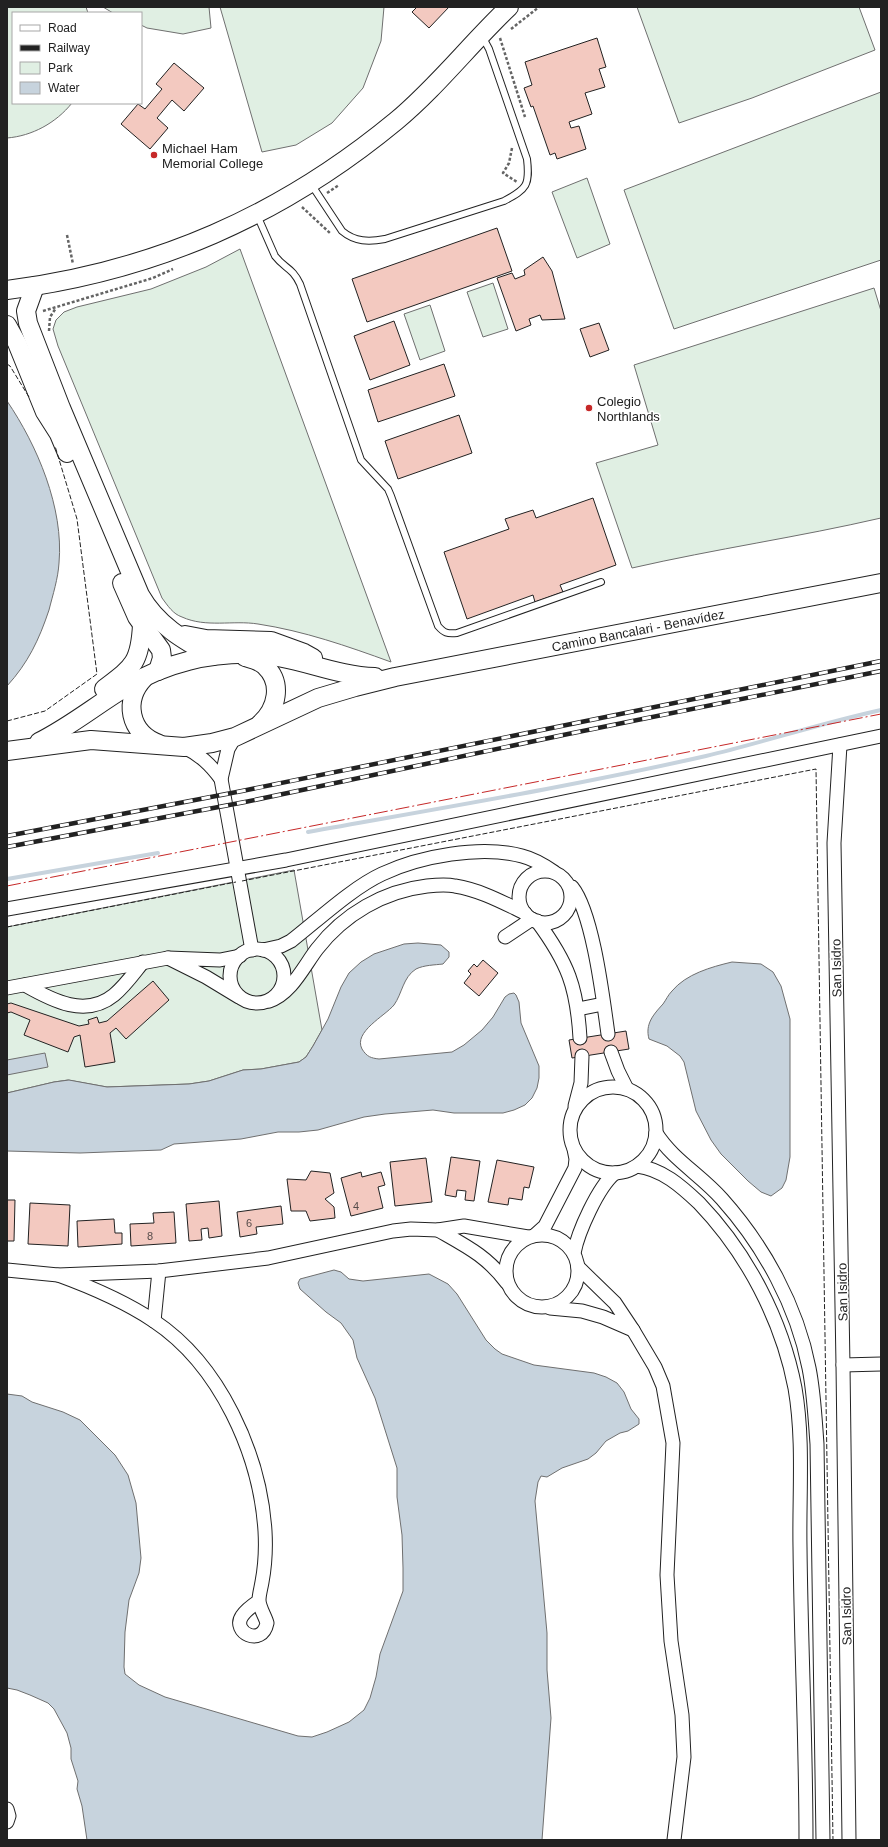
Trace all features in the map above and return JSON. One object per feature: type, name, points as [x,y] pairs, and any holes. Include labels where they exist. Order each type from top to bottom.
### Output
[{"type":"main road","points":[[7,290],[104,273],[155,257],[212,236],[257,214],[311,184],[396,121],[434,86],[509,7]]},
{"type":"main road","points":[[35,286],[26,311],[28,323],[61,408],[140,595],[150,612],[161,623],[193,646],[213,656]]},
{"type":"main road","points":[[7,325],[17,343],[45,412],[59,434],[132,608],[142,625],[161,650],[162,658],[152,673],[138,685],[132,697],[131,710],[134,722],[141,733],[151,742],[163,746]]},
{"type":"main road","name":"Camino Bancalari - Benavídez","points":[[7,751],[91,740],[184,747],[212,743],[235,737],[318,698],[395,677],[881,583]]},
{"type":"main road","points":[[68,726],[98,692],[127,671],[134,663],[141,645],[142,625]]},
{"type":"main road","points":[[174,632],[206,640],[271,641],[304,653],[331,670]]},
{"type":"main road","points":[[240,655],[265,666],[273,677],[276,690],[275,704],[268,717],[258,726]]},
{"type":"main road","name":"Camino Bancalari - Benavídez","points":[[25,748],[68,726],[126,687],[152,673],[172,665],[213,656],[271,656],[360,676],[395,677]]},
{"type":"street","points":[[7,909],[286,860],[881,736]]},
{"type":"street","points":[[235,737],[228,749],[221,779],[236,868],[257,950]]},
{"type":"street","name":"San Isidro","points":[[840,745],[834,843],[849,1840]]},
{"type":"street","points":[[184,747],[201,756],[209,763],[221,779]]},
{"type":"street","points":[[7,988],[168,958],[220,960],[240,956],[257,950],[281,946],[381,874],[423,860],[473,852],[505,853],[522,856],[540,862],[566,880],[574,889],[588,924],[608,1034]]},
{"type":"street","points":[[554,872],[545,871],[535,873],[524,882],[520,890],[520,900],[531,918],[558,952],[566,968],[573,986],[578,1009],[580,1038]]},
{"type":"street","points":[[168,958],[206,977],[244,1000],[254,1003],[269,1001],[278,998],[286,992],[318,947],[339,926],[368,904],[388,895],[412,888],[453,885],[487,895],[531,918],[546,923],[555,921],[566,912],[571,899],[570,889],[566,880]]},
{"type":"street","points":[[505,937],[531,918]]},
{"type":"street","points":[[257,950],[271,953],[278,959],[284,973],[282,987],[277,995],[269,1001]]},
{"type":"street","points":[[240,956],[234,964],[231,979],[233,988],[244,1000]]},
{"type":"street","points":[[25,985],[42,995],[62,1002],[80,1006],[93,1006],[115,995],[143,962]]},
{"type":"street","points":[[578,1009],[603,1004]]},
{"type":"street","points":[[611,1052],[627,1089]]},
{"type":"street","points":[[509,1287],[505,1268],[509,1255],[517,1244],[532,1236],[548,1220],[575,1168],[576,1159],[569,1133],[581,1083],[582,1056]]},
{"type":"street","points":[[574,1108],[584,1097],[597,1089],[612,1086],[627,1089],[635,1092],[647,1103],[654,1117],[656,1133],[652,1148],[643,1161],[630,1170],[615,1173],[602,1172],[591,1168],[584,1163],[574,1149]]},
{"type":"street","points":[[656,1133],[666,1149],[697,1174],[736,1214],[773,1272],[792,1310],[801,1335],[812,1386],[815,1418],[823,1840]]},
{"type":"street","points":[[637,1166],[658,1170],[690,1195],[730,1238],[763,1296],[788,1360],[799,1420],[806,1840]]},
{"type":"street","points":[[574,1253],[580,1231],[605,1182],[615,1173]]},
{"type":"street","points":[[7,1270],[58,1275],[159,1271],[268,1258],[399,1230],[438,1230],[464,1226],[532,1236],[554,1236],[566,1243],[574,1253],[578,1267],[575,1286],[567,1297],[557,1304],[544,1307]]},
{"type":"street","points":[[438,1230],[474,1251],[489,1262],[513,1293],[524,1302],[537,1307],[582,1312],[603,1317],[633,1330]]},
{"type":"street","points":[[578,1267],[615,1303],[655,1368],[663,1386],[674,1443],[667,1575],[671,1641],[682,1715],[684,1757],[674,1840]]},
{"type":"street","points":[[154,1321],[159,1271]]},
{"type":"street","points":[[58,1275],[95,1289],[154,1321],[177,1340],[209,1377],[230,1409],[244,1436],[261,1497],[265,1532],[265,1561],[259,1601]]},
{"type":"street","points":[[843,1365],[881,1364]]},
{"type":"street","points":[[799,1420],[815,1418]]},
{"type":"street","points":[[805,1742],[822,1742]]},
{"type":"street","points":[[7,1809],[9,1816],[7,1822]]},
{"type":"lane","points":[[311,184],[342,231],[349,237],[372,242],[504,201],[519,193],[525,187],[529,175],[527,159],[489,49],[481,35]]},
{"type":"lane","points":[[257,214],[275,256],[280,262],[289,267],[296,275],[300,284],[361,460],[388,489],[438,626],[442,632],[448,634],[457,633],[601,582]]},
{"type":"path","points":[[500,38],[527,125]]},
{"type":"path","points":[[511,146],[512,151],[509,163],[503,172],[525,187]]},
{"type":"path","points":[[302,207],[336,238]]},
{"type":"green space","points":[[7,7],[86,7],[88,12],[12,12],[12,104],[71,104],[59,117],[43,127],[16,137],[7,138]]},
{"type":"green space","points":[[103,7],[209,7],[211,28],[183,34],[147,28],[142,26],[142,12],[111,12]]},
{"type":"green space","points":[[220,7],[384,7],[381,41],[363,88],[332,123],[296,145],[262,152]]},
{"type":"green space","points":[[637,7],[859,7],[875,50],[752,98],[679,123]]},
{"type":"green space","points":[[881,92],[881,260],[674,329],[624,190]]},
{"type":"green space","points":[[587,178],[610,244],[577,258],[552,192]]},
{"type":"green space","points":[[240,249],[391,662],[309,635],[275,627],[249,623],[200,622],[179,616],[173,612],[162,598],[58,346],[53,329],[56,320],[64,312],[77,307],[151,289],[206,267]]},
{"type":"green space","points":[[493,283],[508,329],[483,337],[467,292]]},
{"type":"green space","points":[[874,288],[881,311],[881,518],[632,568],[596,463],[658,445],[634,365]]},
{"type":"green space","points":[[430,305],[445,351],[420,360],[404,314]]},
{"type":"green space","points":[[294,870],[322,1030],[306,1057],[299,1062],[261,1069],[243,1070],[209,1081],[189,1084],[107,1087],[68,1080],[7,1093],[7,927]]},
{"type":"water","points":[[7,401],[18,418],[38,457],[53,499],[59,542],[59,563],[58,575],[49,610],[37,641],[21,669],[7,686]]},
{"type":"water","points":[[418,943],[441,945],[449,952],[449,957],[443,964],[430,965],[416,969],[408,976],[394,1005],[371,1025],[362,1036],[360,1043],[362,1049],[369,1057],[379,1059],[452,1052],[464,1045],[482,1030],[493,1017],[505,997],[514,993],[519,1002],[521,1023],[539,1066],[537,1088],[532,1098],[525,1105],[503,1113],[454,1113],[433,1110],[385,1114],[364,1117],[318,1130],[278,1132],[241,1139],[174,1144],[161,1150],[80,1153],[7,1151],[7,1093],[69,1080],[107,1087],[189,1084],[209,1081],[243,1070],[261,1069],[299,1062],[306,1057],[313,1046],[328,1019],[341,987],[349,973],[361,962],[374,954],[404,944]]},
{"type":"water","points":[[732,962],[761,964],[773,972],[781,986],[790,1019],[790,1157],[786,1180],[782,1188],[771,1196],[761,1192],[721,1154],[711,1140],[696,1111],[684,1062],[680,1056],[667,1046],[649,1039],[648,1034],[649,1024],[653,1016],[678,985],[699,972]]},
{"type":"water","points":[[45,1053],[48,1067],[7,1075],[7,1060]]},
{"type":"water","points":[[334,1270],[341,1272],[349,1279],[363,1281],[429,1274],[448,1284],[457,1294],[486,1340],[502,1354],[534,1365],[594,1373],[606,1377],[617,1383],[624,1392],[631,1409],[639,1419],[639,1424],[606,1441],[596,1453],[588,1459],[562,1468],[547,1477],[541,1476],[538,1482],[535,1501],[547,1633],[547,1670],[551,1718],[542,1840],[87,1840],[82,1806],[77,1789],[78,1781],[71,1759],[71,1748],[67,1733],[54,1709],[48,1703],[17,1690],[7,1688],[7,1394],[22,1396],[32,1402],[63,1412],[80,1420],[115,1455],[128,1475],[136,1503],[141,1558],[139,1573],[129,1600],[125,1632],[125,1674],[139,1685],[165,1697],[298,1736],[312,1737],[327,1732],[349,1722],[364,1710],[370,1698],[376,1677],[380,1654],[403,1591],[402,1535],[397,1497],[397,1468],[375,1398],[357,1358],[353,1340],[341,1323],[300,1289],[298,1283],[300,1279]]},
{"type":"building","points":[[417,7],[449,7],[429,28],[412,12]]},
{"type":"building","points":[[597,38],[606,67],[599,69],[605,87],[585,93],[592,114],[569,122],[571,128],[579,126],[586,149],[557,159],[555,153],[550,155],[533,106],[531,107],[524,88],[532,85],[525,62]]},
{"type":"building","points":[[174,63],[204,88],[184,111],[172,100],[157,118],[168,128],[150,149],[121,124],[138,104],[145,109],[162,89],[156,84]]},
{"type":"building","points":[[497,228],[512,271],[367,322],[352,279]]},
{"type":"building","points":[[543,257],[552,271],[565,319],[542,320],[540,315],[529,319],[531,325],[516,331],[497,278],[512,273],[515,279],[525,275],[524,270]]},
{"type":"building","points":[[394,321],[410,365],[370,380],[354,336]]},
{"type":"building","points":[[599,323],[609,350],[590,357],[580,329]]},
{"type":"building","points":[[444,364],[455,396],[378,422],[368,390]]},
{"type":"building","points":[[459,415],[472,453],[398,479],[385,441]]},
{"type":"building","points":[[593,498],[616,565],[560,585],[563,592],[535,602],[533,595],[467,619],[444,552],[509,529],[505,519],[533,510],[536,518]]},
{"type":"building","points":[[483,960],[498,973],[479,996],[464,983],[471,974],[468,971],[474,964],[477,967]]},
{"type":"building","points":[[153,981],[169,1000],[126,1039],[116,1028],[110,1033],[115,1062],[85,1067],[80,1035],[74,1037],[68,1052],[24,1035],[30,1020],[11,1012],[7,1013],[7,1004],[11,1003],[79,1026],[89,1024],[88,1020],[97,1017],[99,1023],[107,1021]]},
{"type":"building","points":[[626,1031],[629,1049],[572,1058],[569,1040]]},
{"type":"building","points":[[451,1157],[480,1161],[474,1201],[465,1200],[466,1191],[457,1190],[456,1197],[445,1195]]},
{"type":"building","points":[[426,1158],[432,1202],[395,1206],[390,1162]]},
{"type":"building","points":[[497,1160],[534,1167],[529,1188],[524,1187],[522,1200],[509,1198],[508,1205],[488,1202]]},
{"type":"building","points":[[311,1171],[330,1173],[334,1193],[325,1199],[334,1207],[335,1218],[310,1221],[306,1211],[291,1211],[287,1179],[306,1180]]},
{"type":"building","points":[[361,1172],[362,1177],[381,1172],[385,1185],[378,1187],[383,1208],[351,1216],[341,1178]]},
{"type":"building","points":[[7,1200],[15,1200],[14,1241],[7,1241]]},
{"type":"building","points":[[219,1201],[222,1236],[209,1238],[208,1228],[201,1229],[202,1240],[189,1241],[186,1204]]},
{"type":"building","points":[[30,1203],[70,1205],[68,1246],[28,1244]]},
{"type":"building","points":[[281,1206],[283,1224],[256,1227],[257,1234],[240,1237],[237,1212]]},
{"type":"building","points":[[174,1212],[176,1243],[131,1246],[130,1224],[154,1223],[153,1213]]},
{"type":"building","points":[[114,1219],[115,1233],[122,1233],[122,1244],[78,1247],[77,1221]]},
{"type":"waterway","points":[[308,832],[656,767],[728,751],[881,710]]},
{"type":"waterway","points":[[7,879],[158,853]]},
{"type":"railway","points":[[7,836],[242,791],[881,661]]},
{"type":"railway","points":[[7,847],[245,802],[568,734],[881,671]]},
{"type":"fence","points":[[7,364],[10,366],[29,397]]},
{"type":"fence","points":[[7,721],[45,711],[97,674],[77,519],[55,446]]},
{"type":"fence","points":[[242,881],[816,769],[833,1840]]},
{"type":"fence","points":[[7,927],[236,882]]},
{"type":"power","points":[[7,886],[881,714]]},
{"type":"place","name":"Michael Ham Memorial College","points":[[154,155]]},
{"type":"place","name":"Colegio Northlands","points":[[589,408]]}]
